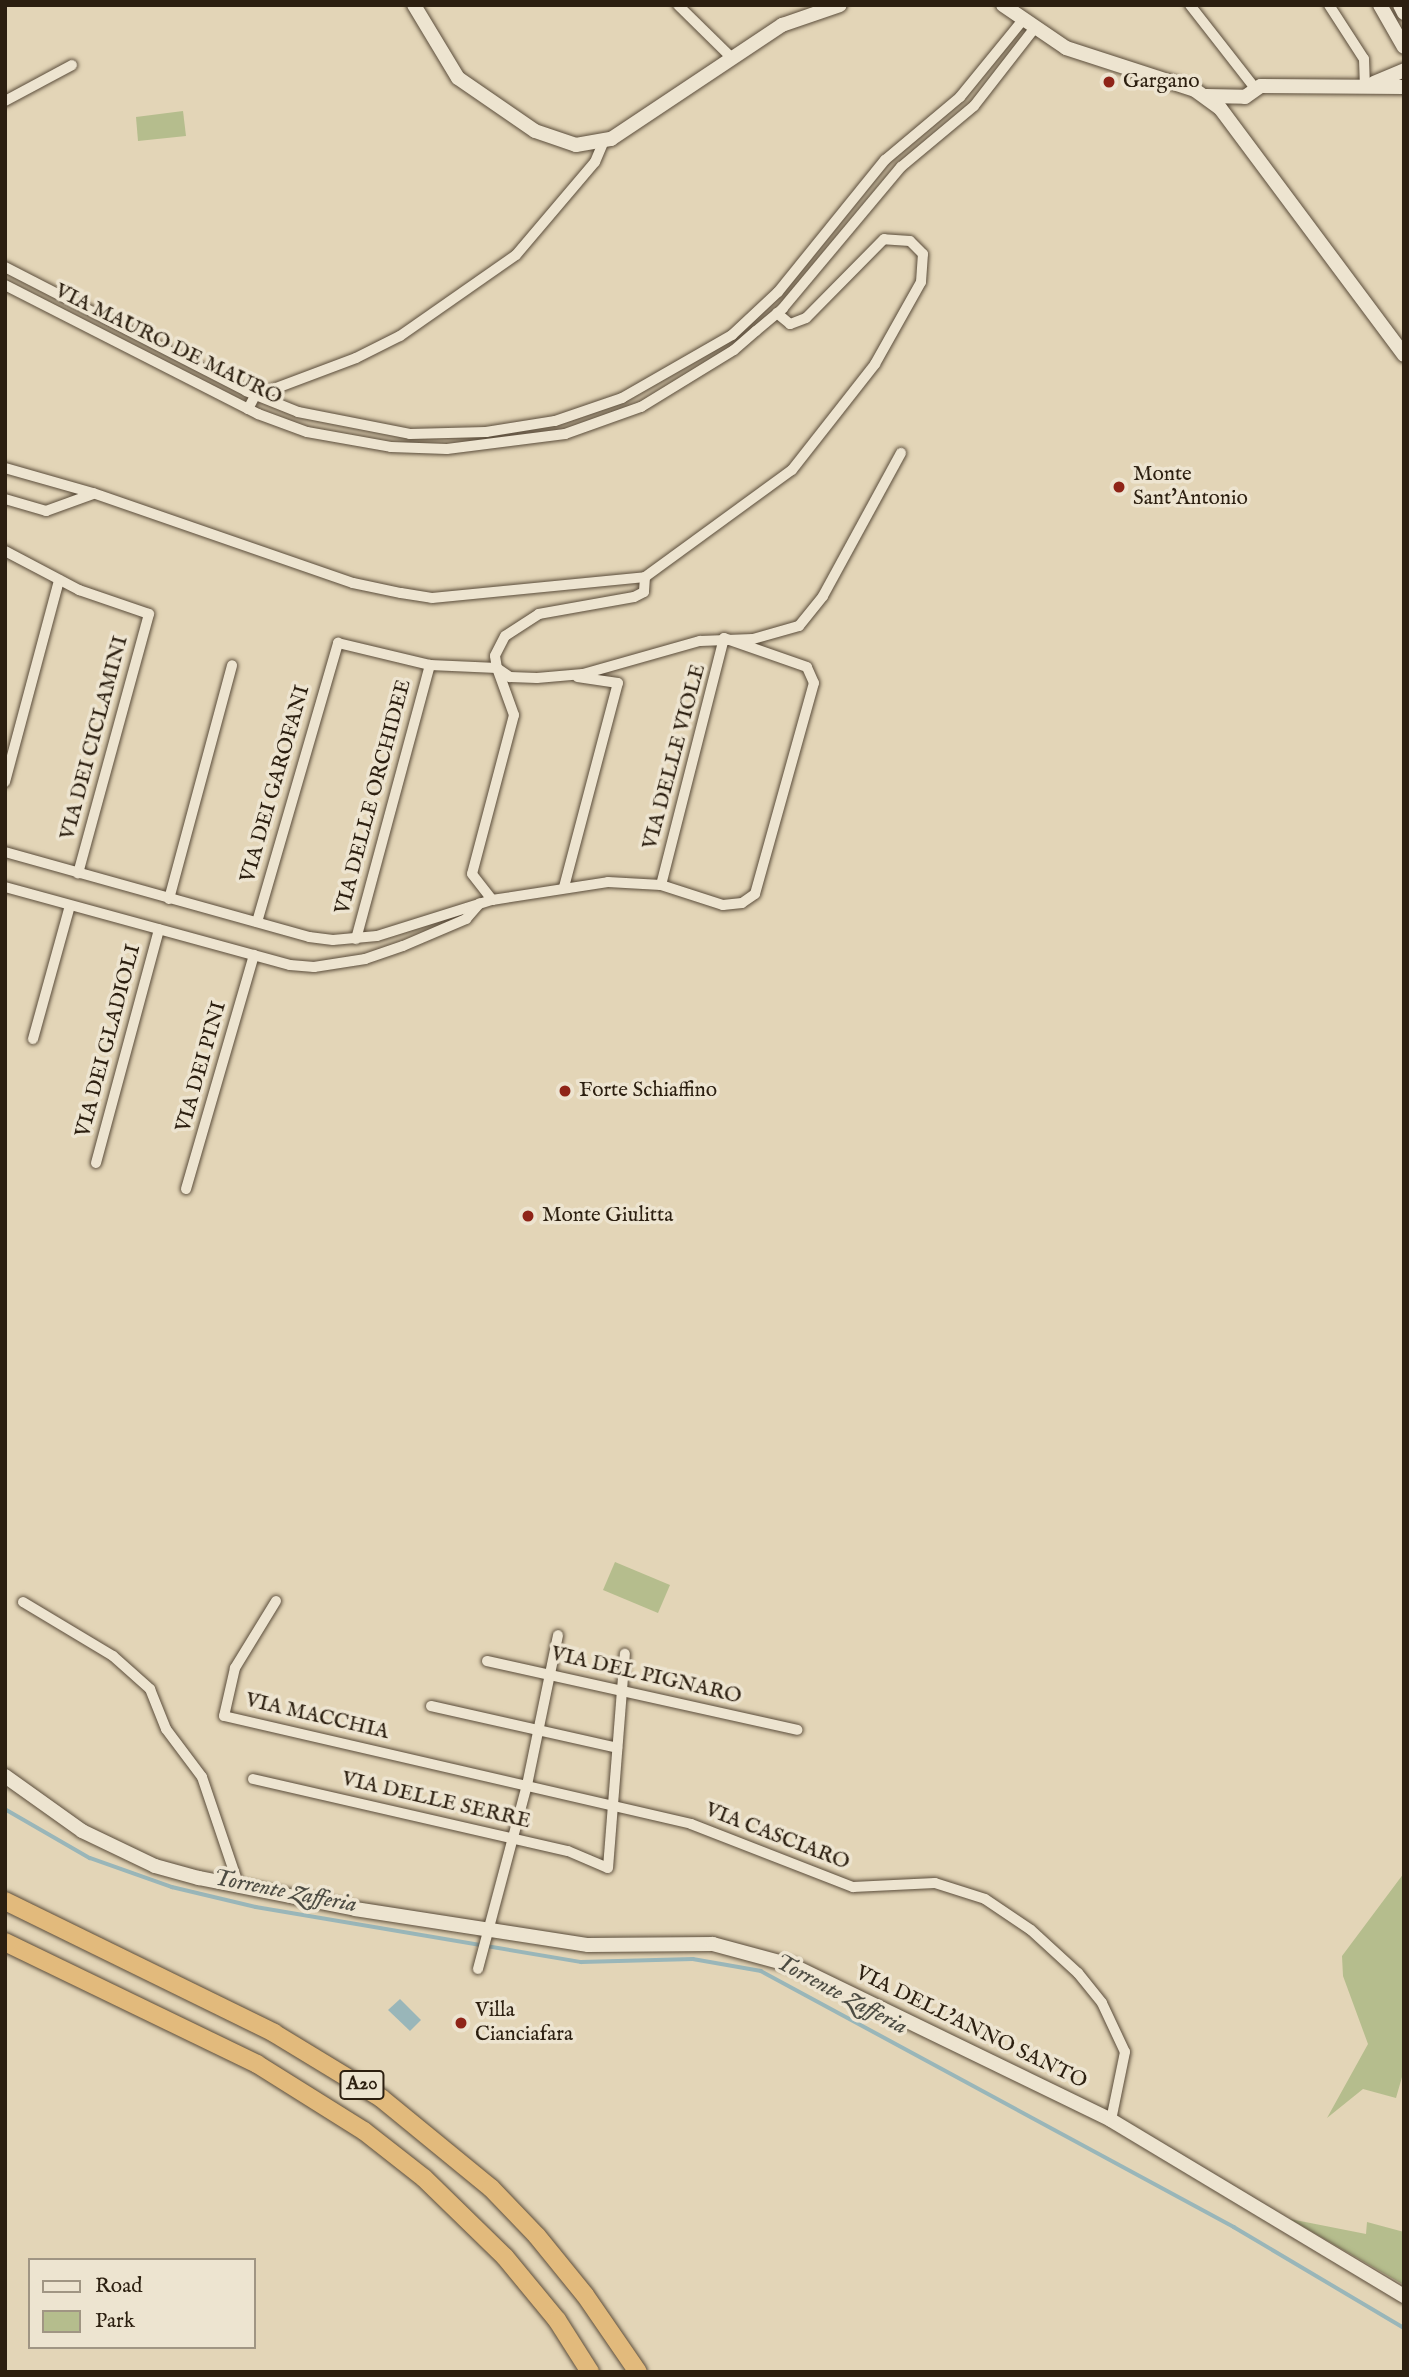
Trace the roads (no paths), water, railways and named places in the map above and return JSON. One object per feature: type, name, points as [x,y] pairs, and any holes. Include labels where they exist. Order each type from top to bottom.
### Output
[{"type":"highway","name":"A20","points":[[5,1901],[274,2033],[381,2098],[491,2188],[537,2236],[585,2295],[638,2372]]},
{"type":"highway","name":"A20","points":[[5,1942],[257,2064],[364,2130],[425,2178],[505,2257],[557,2320],[590,2372]]},
{"type":"street","points":[[414,5],[446,66],[496,107],[558,141],[604,141],[791,20],[840,5]]},
{"type":"street","points":[[678,5],[731,57]]},
{"type":"street","points":[[1003,5],[1028,25],[1082,54],[1206,96],[1245,97],[1254,88],[1369,84],[1404,87]]},
{"type":"street","points":[[1190,5],[1254,88]]},
{"type":"street","points":[[1329,5],[1364,59],[1369,84]]},
{"type":"street","points":[[1380,5],[1404,47]]},
{"type":"street","points":[[1399,5],[1404,13]]},
{"type":"street","name":"VIA MAURO DE MAURO","points":[[5,285],[248,409],[307,432],[391,447],[458,449],[523,443],[565,434],[641,407],[734,350],[777,313],[901,167],[974,106],[1028,25]]},
{"type":"street","name":"VIA MAURO DE MAURO","points":[[5,267],[255,396],[334,422],[444,434],[527,427],[622,398],[701,356],[761,310],[885,160],[960,97],[1028,25]]},
{"type":"street","points":[[5,101],[72,65]]},
{"type":"street","points":[[1369,84],[1404,70]]},
{"type":"street","points":[[1206,96],[1242,132],[1404,355]]},
{"type":"street","points":[[248,409],[255,396],[382,345],[516,255],[596,162],[604,141]]},
{"type":"street","points":[[5,468],[93,493],[353,583],[401,593],[432,598],[645,577],[753,503],[792,470],[875,364],[921,282],[923,254],[910,241],[884,239],[799,323],[790,324],[777,313]]},
{"type":"street","points":[[565,676],[724,638],[753,639],[799,626],[823,596],[901,453]]},
{"type":"street","points":[[5,499],[51,510],[93,493]]},
{"type":"street","points":[[5,551],[59,580],[5,782]]},
{"type":"street","points":[[492,900],[472,874],[514,715],[496,668],[495,656],[505,636],[538,614],[634,597],[643,592],[645,577]]},
{"type":"street","name":"VIA DEI CICLAMINI","points":[[59,580],[149,614],[78,873]]},
{"type":"street","points":[[5,852],[309,937],[356,939],[377,936],[492,900],[564,887],[621,882],[661,885],[723,905],[741,903],[755,894],[814,682],[807,667],[724,638]]},
{"type":"street","name":"VIA DELLE VIOLE","points":[[661,885],[724,638]]},
{"type":"street","name":"VIA DEI GAROFANI","points":[[257,922],[332,656],[338,643],[430,665]]},
{"type":"street","points":[[169,899],[232,665]]},
{"type":"street","points":[[430,665],[496,668],[510,677],[565,676],[618,684],[564,887]]},
{"type":"street","name":"VIA DELLE ORCHIDEE","points":[[356,939],[430,665]]},
{"type":"street","points":[[5,887],[254,955],[314,967],[365,959],[455,925],[480,903]]},
{"type":"street","points":[[33,1039],[70,906]]},
{"type":"street","name":"VIA DEI GLADIOLI","points":[[96,1163],[159,929]]},
{"type":"street","name":"VIA DEI PINI","points":[[186,1189],[254,955]]},
{"type":"street","name":"VIA MACCHIA","points":[[276,1601],[235,1668],[224,1716],[527,1785]]},
{"type":"street","points":[[23,1602],[113,1656],[144,1681],[166,1729],[202,1777],[239,1886]]},
{"type":"street","points":[[478,1969],[490,1934],[527,1785],[558,1635]]},
{"type":"street","points":[[616,1806],[617,1748],[625,1654]]},
{"type":"street","name":"VIA DEL PIGNARO","points":[[487,1661],[797,1730]]},
{"type":"street","points":[[431,1706],[617,1748]]},
{"type":"street","name":"VIA DELL'ANNO SANTO","points":[[5,1776],[82,1831],[144,1861],[239,1886],[490,1934],[588,1945],[695,1942],[759,1954],[897,2013],[1111,2120],[1404,2296]]},
{"type":"street","name":"VIA DELLE SERRE","points":[[253,1780],[568,1851],[608,1868],[616,1806]]},
{"type":"street","name":"VIA CASCIARO","points":[[527,1785],[706,1829],[859,1889],[935,1883],[996,1906],[1078,1973],[1112,2021],[1125,2061],[1111,2120]]},
{"type":"water","points":[[400,1999],[421,2020],[410,2031],[388,2010]]},
{"type":"waterway","name":"Torrente Zafferia","points":[[5,1809],[90,1858],[172,1887],[256,1907],[581,1962],[693,1959],[761,1971],[1234,2227],[1404,2328]]},
{"type":"place","name":"Gargano","points":[[1109,82]]},
{"type":"place","name":"Monte Sant'Antonio","points":[[1119,487]]},
{"type":"place","name":"Forte Schiaffino","points":[[565,1091]]},
{"type":"place","name":"Monte Giulitta","points":[[528,1216]]},
{"type":"place","name":"Villa Cianciafara","points":[[461,2023]]}]
